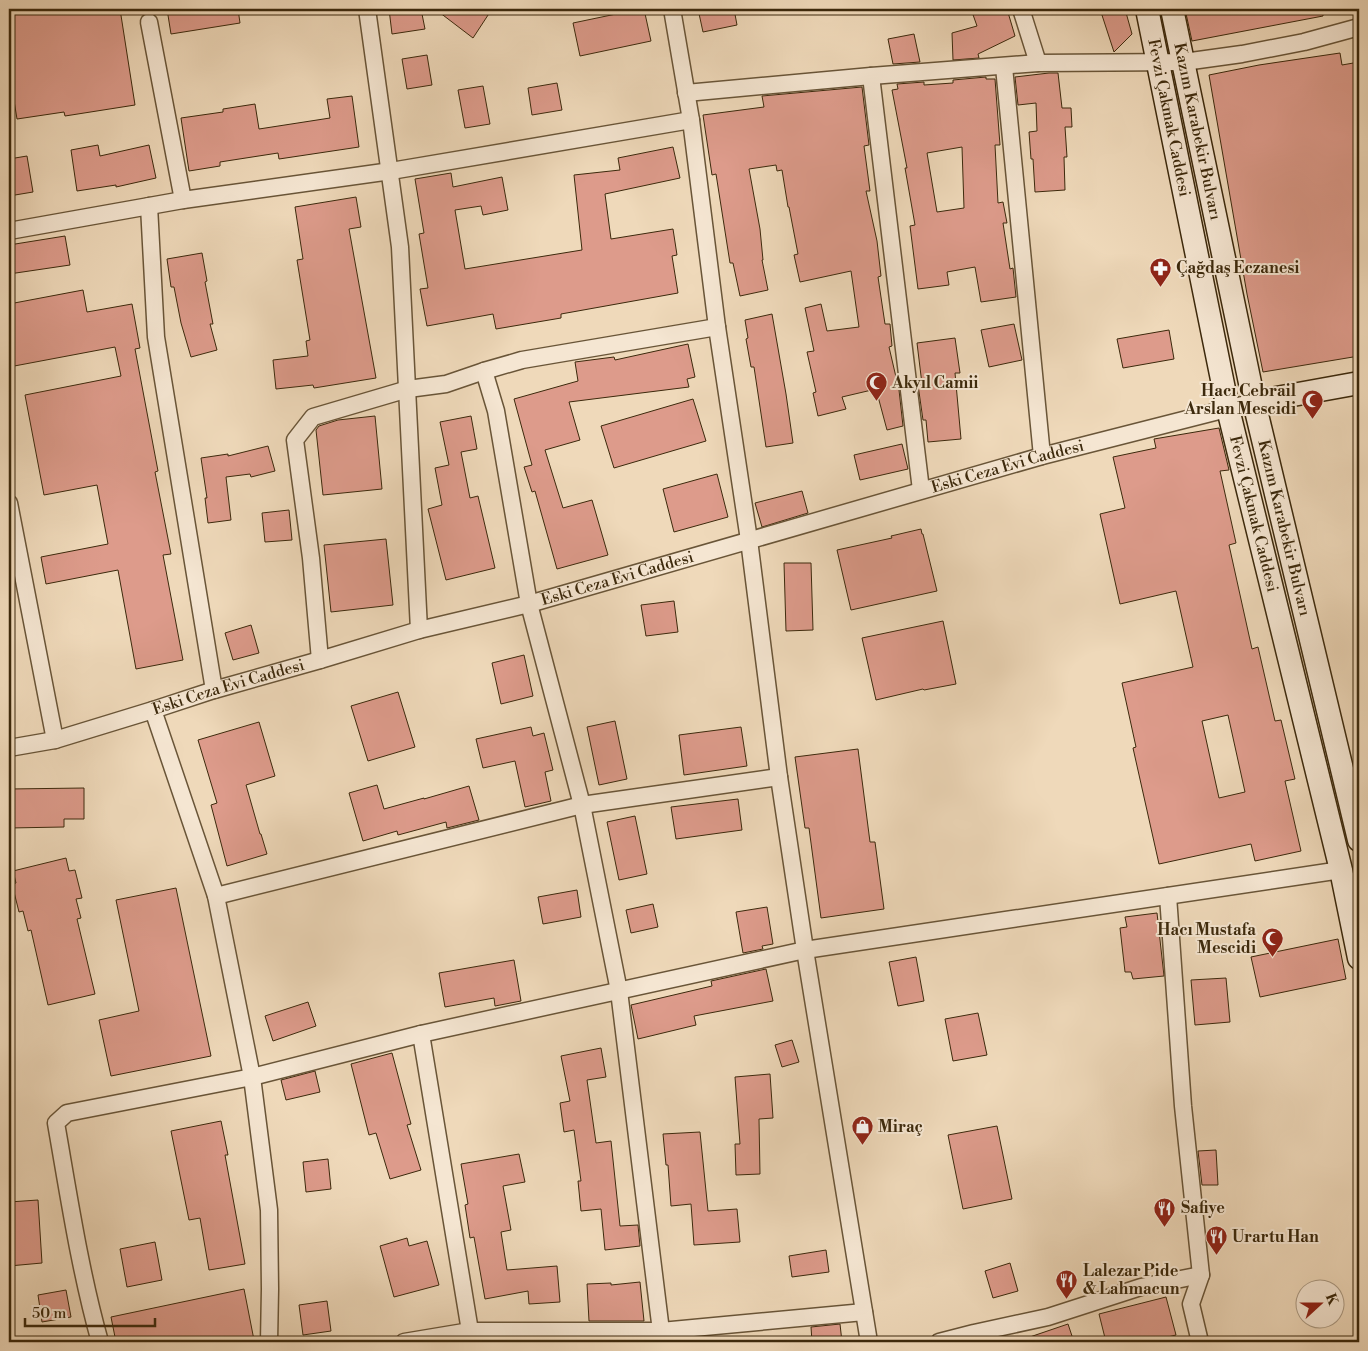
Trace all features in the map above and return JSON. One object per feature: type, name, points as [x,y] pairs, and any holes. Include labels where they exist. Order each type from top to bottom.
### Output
[{"type":"main road","name":"Fevzi Çakmak Caddesi","points":[[1147,9],[1228,409],[1341,870],[1359,958]]},
{"type":"main road","name":"Kazım Karabekir Bulvarı","points":[[1172,9],[1254,402],[1359,840]]},
{"type":"main road","points":[[1254,402],[1359,382]]},
{"type":"street","points":[[367,9],[391,171],[400,247],[419,630]]},
{"type":"street","points":[[672,9],[691,120],[717,327],[749,540],[779,777],[805,950],[869,1342]]},
{"type":"street","points":[[1022,9],[1038,63]]},
{"type":"street","points":[[149,22],[183,200]]},
{"type":"street","points":[[686,94],[871,76],[1038,63],[1184,62],[1260,51],[1304,42],[1359,27]]},
{"type":"street","points":[[1004,66],[1042,456]]},
{"type":"street","points":[[871,76],[921,490]]},
{"type":"street","points":[[9,231],[183,200],[391,171],[691,120]]},
{"type":"street","points":[[149,206],[156,337],[214,690]]},
{"type":"street","points":[[320,660],[311,558],[295,440],[312,418],[408,389],[446,384],[522,360],[717,327]]},
{"type":"street","points":[[484,371],[496,411],[529,604],[582,805],[619,991],[661,1331]]},
{"type":"street","name":"Eski Ceza Evi Caddesi","points":[[9,748],[55,740],[214,690],[419,630],[529,604],[1042,456],[1254,402]]},
{"type":"street","points":[[9,503],[55,740]]},
{"type":"street","points":[[153,710],[216,896],[252,1077],[269,1210],[269,1342]]},
{"type":"street","points":[[216,896],[582,805],[779,777]]},
{"type":"street","points":[[100,1342],[93,1318],[74,1226],[56,1124],[67,1113],[252,1077],[420,1034],[805,950],[1341,870]]},
{"type":"street","points":[[1168,896],[1182,1106],[1201,1275],[1191,1304],[1200,1342]]},
{"type":"street","points":[[420,1034],[470,1331]]},
{"type":"street","points":[[939,1342],[1048,1317],[1140,1287],[1201,1275]]},
{"type":"street","points":[[404,1342],[470,1331],[661,1331],[864,1312]]},
{"type":"building","points":[[9,9],[120,9],[135,105],[65,116],[64,112],[17,119],[9,70]]},
{"type":"building","points":[[167,9],[238,9],[240,23],[171,34]]},
{"type":"building","points":[[389,9],[421,9],[425,29],[392,34]]},
{"type":"building","points":[[435,9],[492,9],[473,38]]},
{"type":"building","points":[[644,9],[651,41],[580,56],[573,23]]},
{"type":"building","points":[[698,9],[734,9],[737,25],[703,32]]},
{"type":"building","points":[[971,9],[1007,9],[1015,36],[978,54],[979,58],[953,60],[952,33],[977,26]]},
{"type":"building","points":[[1100,9],[1125,9],[1132,34],[1114,52]]},
{"type":"building","points":[[1185,9],[1323,9],[1323,16],[1192,41]]},
{"type":"building","points":[[914,34],[920,62],[893,64],[888,39]]},
{"type":"building","points":[[1340,53],[1342,65],[1359,62],[1359,356],[1263,372],[1247,294],[1209,75],[1259,65]]},
{"type":"building","points":[[427,55],[432,85],[407,89],[402,59]]},
{"type":"building","points":[[1058,73],[1062,108],[1071,108],[1072,127],[1065,127],[1067,157],[1064,157],[1065,190],[1035,192],[1029,132],[1037,131],[1036,103],[1018,105],[1015,77]]},
{"type":"building","points":[[986,77],[986,79],[995,79],[1000,145],[995,145],[998,203],[1003,202],[1007,223],[1003,223],[1010,269],[1013,268],[1016,297],[981,302],[975,267],[947,272],[949,285],[918,289],[910,226],[915,225],[905,168],[907,168],[892,90],[898,89],[897,84],[924,82],[924,85],[953,83],[953,80]],"holes":[[[962,147],[964,208],[937,212],[927,153]]]},
{"type":"building","points":[[557,83],[562,110],[532,115],[528,88]]},
{"type":"building","points":[[483,86],[490,124],[465,128],[458,90]]},
{"type":"building","points":[[862,87],[869,145],[864,146],[870,191],[866,191],[877,241],[881,276],[878,277],[885,324],[890,324],[892,346],[889,347],[899,390],[903,426],[887,430],[876,389],[842,397],[846,409],[818,416],[813,393],[816,392],[807,352],[814,351],[805,308],[821,304],[827,331],[859,327],[851,271],[800,282],[794,255],[798,254],[782,170],[777,171],[776,165],[749,169],[760,229],[762,260],[768,290],[740,296],[733,263],[730,263],[716,174],[712,175],[703,115],[764,107],[762,96]]},
{"type":"building","points":[[352,96],[359,147],[279,159],[278,153],[220,162],[220,166],[189,171],[181,118],[223,112],[223,109],[255,104],[259,129],[330,118],[327,99]]},
{"type":"building","points":[[98,145],[100,156],[149,145],[156,178],[116,187],[116,185],[77,191],[71,150]]},
{"type":"building","points":[[673,147],[680,178],[605,194],[611,239],[673,229],[677,255],[672,256],[678,293],[561,314],[561,318],[496,329],[493,314],[427,326],[420,289],[428,288],[419,234],[424,233],[415,179],[451,173],[453,187],[502,177],[508,210],[483,215],[481,206],[455,210],[465,269],[582,250],[574,175],[620,170],[618,158]]},
{"type":"building","points":[[27,156],[33,192],[9,196],[9,159]]},
{"type":"building","points":[[356,197],[361,227],[349,229],[376,378],[314,388],[313,385],[276,389],[273,360],[308,356],[306,341],[310,340],[297,260],[303,259],[295,207]]},
{"type":"building","points":[[65,236],[70,265],[9,274],[9,245]]},
{"type":"building","points":[[202,253],[213,324],[210,324],[217,350],[191,357],[181,323],[174,287],[171,287],[167,259]]},
{"type":"building","points":[[83,290],[87,312],[132,304],[140,348],[135,349],[158,471],[155,472],[171,554],[163,555],[183,660],[136,669],[118,570],[46,584],[41,557],[108,544],[97,485],[44,495],[25,395],[121,376],[115,347],[9,367],[9,304]]},
{"type":"building","points":[[772,314],[793,443],[766,447],[754,367],[751,367],[746,339],[748,338],[745,320]]},
{"type":"building","points":[[1014,324],[1022,360],[989,367],[981,330]]},
{"type":"building","points":[[1169,330],[1174,359],[1123,368],[1117,339]]},
{"type":"building","points":[[955,338],[960,373],[955,373],[961,439],[928,442],[926,420],[923,420],[918,385],[922,384],[917,343]]},
{"type":"building","points":[[688,344],[695,377],[687,379],[689,387],[569,402],[580,440],[545,450],[563,508],[592,500],[608,555],[557,569],[535,491],[532,492],[524,467],[532,465],[514,399],[578,381],[575,362],[614,357],[615,360]]},
{"type":"building","points":[[693,399],[706,441],[614,468],[601,426]]},
{"type":"building","points":[[375,416],[382,489],[323,495],[316,430],[319,426],[338,420]]},
{"type":"building","points":[[471,416],[477,449],[461,452],[470,498],[478,496],[495,568],[446,580],[428,509],[442,505],[435,468],[449,465],[440,422]]},
{"type":"building","points":[[1219,428],[1229,470],[1220,471],[1236,543],[1229,545],[1252,649],[1258,647],[1275,721],[1281,720],[1295,779],[1285,781],[1301,851],[1255,861],[1251,844],[1159,864],[1133,748],[1136,747],[1122,683],[1193,667],[1176,591],[1120,604],[1100,514],[1125,508],[1113,457],[1156,448],[1154,439]],"holes":[[[1228,715],[1245,792],[1219,798],[1202,721]]]},
{"type":"building","points":[[902,444],[908,469],[860,480],[854,455]]},
{"type":"building","points":[[268,446],[275,471],[251,477],[250,474],[226,477],[231,520],[208,523],[205,498],[207,498],[201,458],[228,454],[228,456]]},
{"type":"building","points":[[717,474],[728,517],[674,532],[663,489]]},
{"type":"building","points":[[802,491],[808,513],[762,527],[755,503]]},
{"type":"building","points":[[289,510],[292,540],[265,542],[262,513]]},
{"type":"building","points":[[921,529],[937,591],[851,610],[837,550],[892,538],[891,536]]},
{"type":"building","points":[[386,539],[393,605],[331,612],[324,545]]},
{"type":"building","points":[[784,563],[811,563],[813,630],[786,631]]},
{"type":"building","points":[[674,601],[678,632],[646,636],[641,605]]},
{"type":"building","points":[[943,621],[956,684],[923,689],[876,700],[862,638]]},
{"type":"building","points":[[251,625],[259,653],[233,660],[225,633]]},
{"type":"building","points":[[524,655],[533,696],[501,704],[492,663]]},
{"type":"building","points":[[398,692],[415,747],[368,761],[351,706]]},
{"type":"building","points":[[615,721],[627,779],[599,785],[587,727]]},
{"type":"building","points":[[259,722],[275,776],[246,785],[267,854],[227,866],[211,805],[217,803],[198,740]]},
{"type":"building","points":[[531,727],[533,736],[544,733],[553,770],[545,772],[551,801],[525,807],[515,761],[483,768],[476,739]]},
{"type":"building","points":[[741,727],[747,766],[684,775],[679,735]]},
{"type":"building","points":[[858,749],[870,842],[875,842],[884,909],[821,918],[809,828],[805,828],[795,757]]},
{"type":"building","points":[[377,785],[384,809],[469,786],[479,820],[447,828],[446,822],[398,835],[397,831],[363,841],[349,793]]},
{"type":"building","points":[[84,788],[84,819],[64,819],[64,827],[9,828],[9,789]]},
{"type":"building","points":[[738,799],[742,830],[676,839],[671,807]]},
{"type":"building","points":[[635,816],[647,874],[619,880],[607,822]]},
{"type":"building","points":[[66,858],[69,871],[75,870],[82,898],[76,899],[81,918],[77,919],[95,994],[48,1005],[31,930],[28,931],[23,911],[19,912],[12,884],[16,883],[13,871]]},
{"type":"building","points":[[176,888],[211,1056],[111,1076],[99,1020],[139,1011],[116,900]]},
{"type":"building","points":[[577,890],[581,917],[543,924],[538,897]]},
{"type":"building","points":[[653,904],[658,927],[631,933],[626,910]]},
{"type":"building","points":[[767,907],[773,944],[762,946],[763,949],[743,953],[736,912]]},
{"type":"building","points":[[1157,913],[1164,976],[1133,979],[1131,972],[1125,972],[1120,928],[1127,927],[1125,917]]},
{"type":"building","points":[[1338,939],[1346,979],[1260,997],[1251,957]]},
{"type":"building","points":[[916,957],[924,1001],[898,1006],[889,962]]},
{"type":"building","points":[[514,960],[521,1001],[495,1006],[494,998],[445,1007],[439,973]]},
{"type":"building","points":[[766,969],[773,1001],[694,1016],[696,1025],[638,1039],[631,1005],[712,986],[711,981]]},
{"type":"building","points":[[1226,978],[1230,1022],[1195,1025],[1191,980]]},
{"type":"building","points":[[308,1002],[316,1026],[273,1041],[265,1016]]},
{"type":"building","points":[[978,1013],[987,1055],[953,1061],[945,1019]]},
{"type":"building","points":[[792,1040],[799,1062],[782,1067],[775,1045]]},
{"type":"building","points":[[601,1048],[606,1077],[587,1080],[596,1143],[611,1141],[620,1226],[638,1225],[640,1246],[605,1250],[601,1209],[581,1211],[578,1181],[581,1181],[574,1130],[564,1132],[560,1103],[570,1101],[561,1056]]},
{"type":"building","points":[[392,1053],[411,1124],[407,1125],[421,1170],[390,1179],[376,1133],[369,1135],[351,1064]]},
{"type":"building","points":[[315,1071],[320,1092],[286,1100],[281,1080]]},
{"type":"building","points":[[770,1074],[773,1118],[759,1119],[760,1174],[736,1175],[735,1144],[740,1144],[735,1077]]},
{"type":"building","points":[[221,1121],[228,1155],[225,1155],[245,1264],[209,1270],[200,1218],[189,1220],[171,1131]]},
{"type":"building","points":[[997,1126],[1012,1199],[963,1209],[948,1135]]},
{"type":"building","points":[[700,1132],[708,1211],[737,1209],[740,1242],[694,1245],[691,1204],[671,1206],[668,1165],[666,1165],[663,1134]]},
{"type":"building","points":[[1216,1150],[1218,1185],[1202,1185],[1198,1151]]},
{"type":"building","points":[[519,1154],[525,1182],[503,1186],[511,1230],[501,1232],[507,1270],[557,1266],[560,1302],[529,1304],[528,1291],[485,1299],[474,1237],[470,1238],[465,1205],[468,1204],[461,1164]]},
{"type":"building","points":[[328,1159],[331,1189],[306,1192],[303,1162]]},
{"type":"building","points":[[38,1200],[42,1263],[9,1266],[9,1202]]},
{"type":"building","points":[[407,1238],[409,1246],[427,1241],[439,1285],[394,1297],[380,1246]]},
{"type":"building","points":[[155,1242],[162,1280],[127,1287],[120,1249]]},
{"type":"building","points":[[826,1250],[829,1272],[792,1277],[789,1256]]},
{"type":"building","points":[[1010,1263],[1018,1291],[993,1298],[985,1271]]},
{"type":"building","points":[[640,1282],[644,1321],[589,1321],[587,1284],[611,1283],[611,1285]]},
{"type":"building","points":[[244,1289],[254,1340],[243,1342],[116,1342],[111,1317]]},
{"type":"building","points":[[66,1290],[71,1317],[42,1322],[38,1295]]},
{"type":"building","points":[[1166,1297],[1176,1335],[1147,1342],[1106,1342],[1099,1314]]},
{"type":"building","points":[[327,1301],[331,1331],[303,1335],[299,1305]]},
{"type":"building","points":[[840,1324],[842,1342],[812,1342],[811,1327]]},
{"type":"building","points":[[1068,1324],[1074,1342],[1021,1342],[1021,1340]]},
{"type":"place","name":"Çağdaş Eczanesi","points":[[1160,287]]},
{"type":"place","name":"Akyıl Camii","points":[[876,402]]},
{"type":"place","name":"Hacı Cebrail Arslan Mescidi","points":[[1312,419]]},
{"type":"place","name":"Hacı Mustafa Mescidi","points":[[1272,958]]},
{"type":"place","name":"Miraç","points":[[862,1146]]},
{"type":"place","name":"Safiye","points":[[1165,1227]]},
{"type":"place","name":"Urartu Han","points":[[1216,1256]]},
{"type":"place","name":"Lalezar Pide & Lahmacun","points":[[1067,1299]]}]
